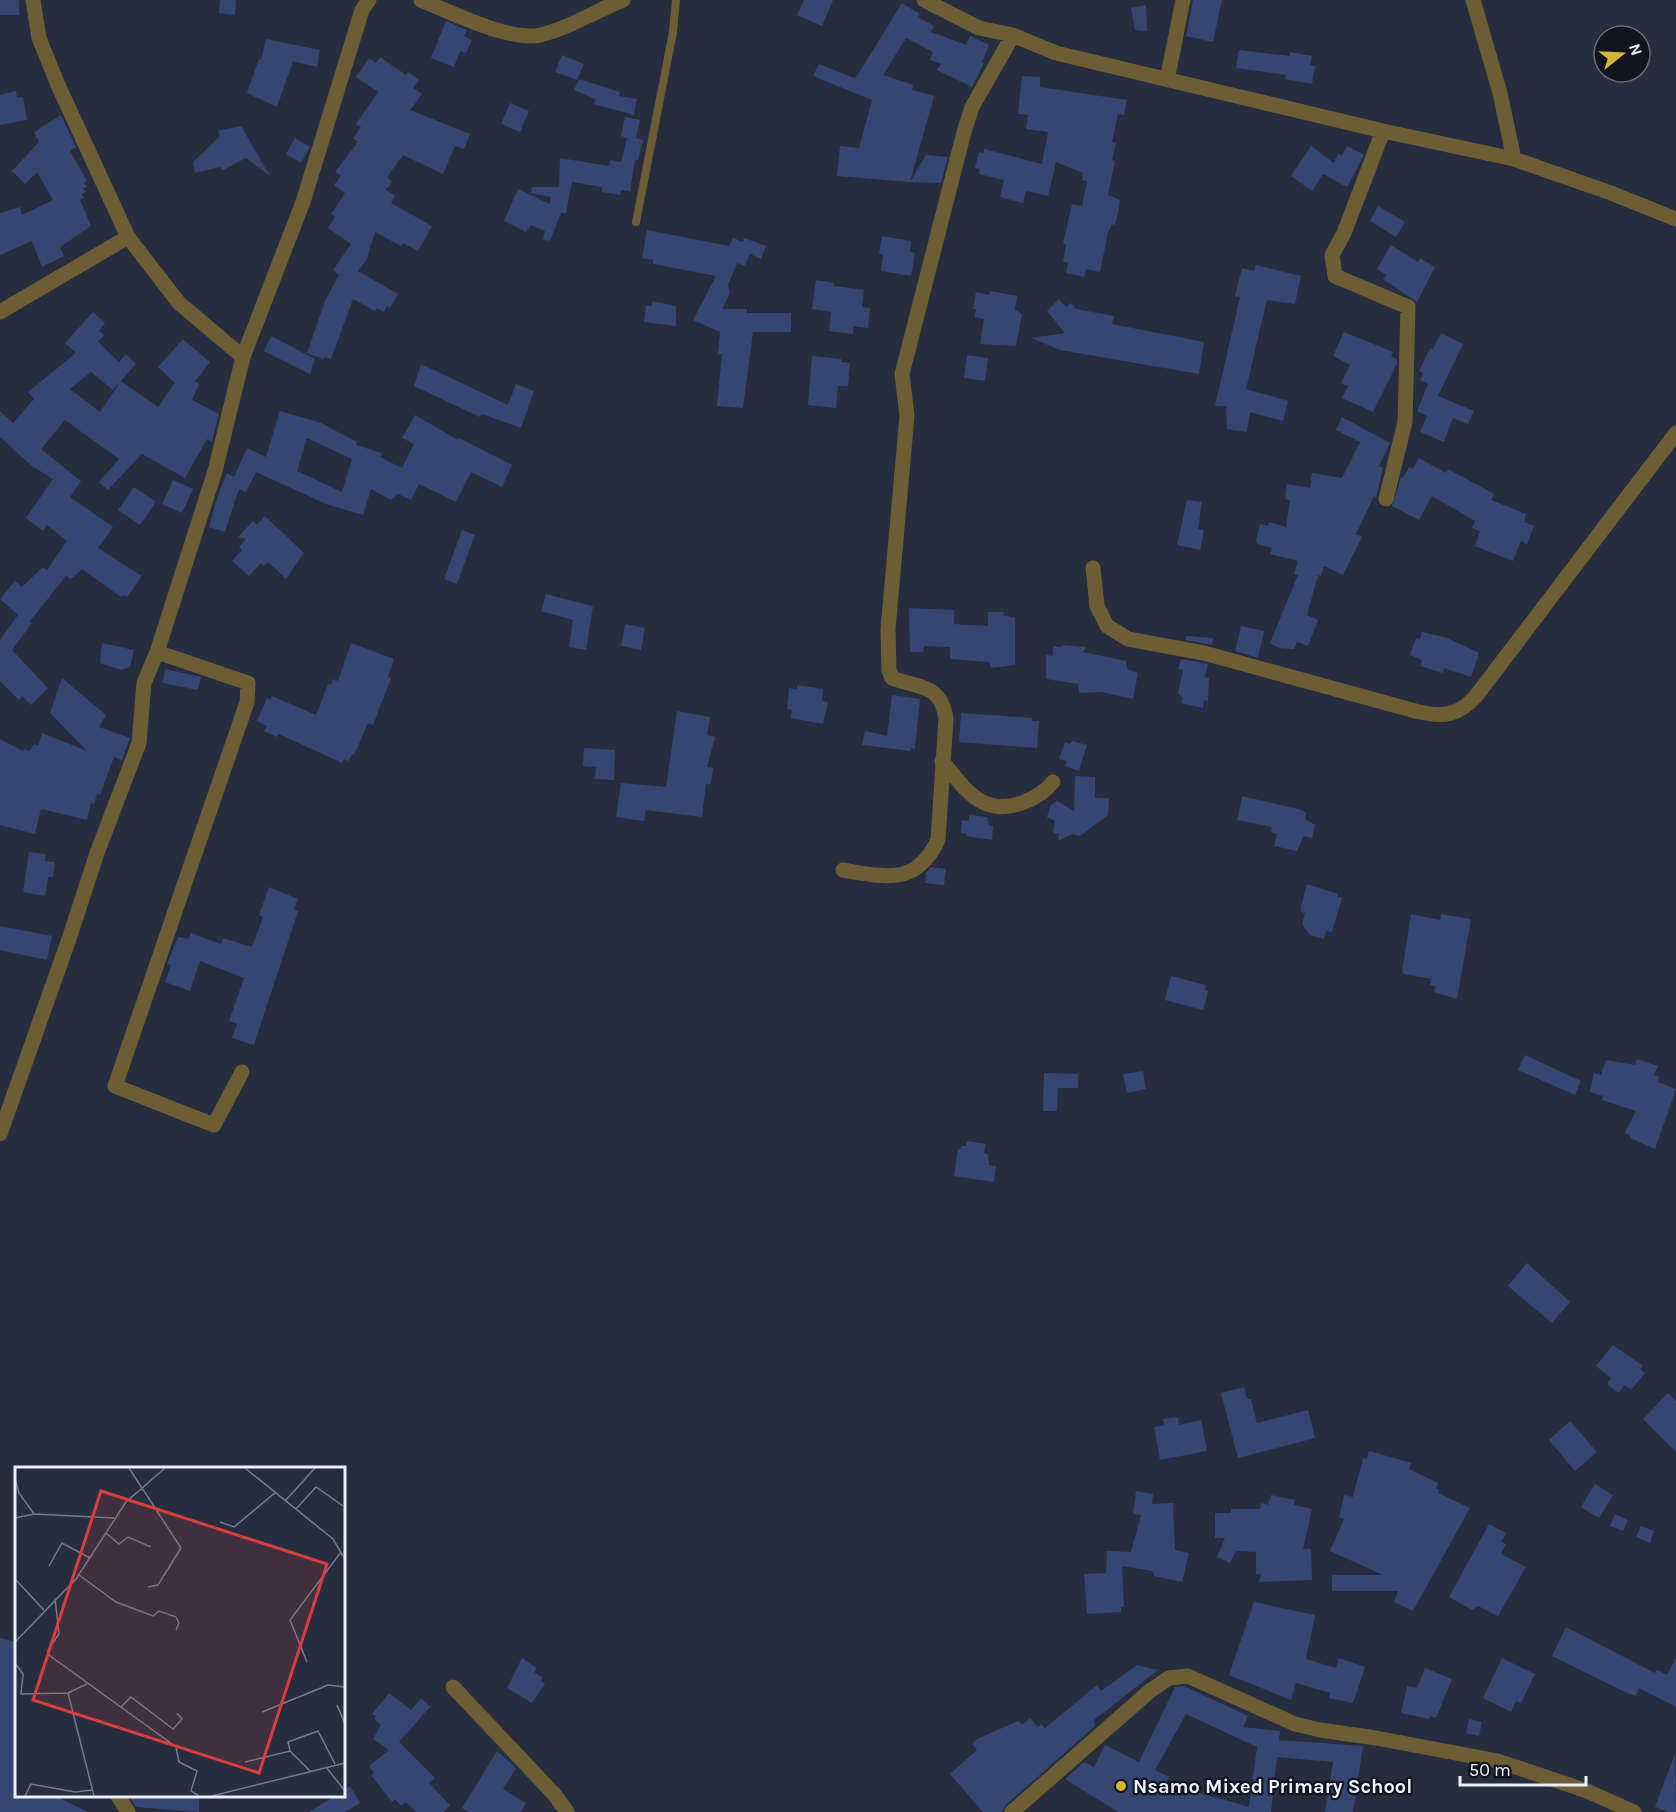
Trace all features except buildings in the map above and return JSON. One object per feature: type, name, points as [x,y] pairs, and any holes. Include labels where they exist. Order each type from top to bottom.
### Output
[{"type":"street","points":[[33,0],[39,38],[58,85],[128,237],[179,303],[243,357]]},
{"type":"street","points":[[0,1134],[97,853],[139,742],[144,683],[157,651],[215,471],[243,357],[303,202],[362,10],[369,0]]},
{"type":"street","points":[[421,0],[477,24],[525,36],[540,35],[623,0]]},
{"type":"street","points":[[924,0],[979,28],[1013,35],[1056,53],[1383,131],[1514,159],[1611,193],[1676,219]]},
{"type":"street","points":[[1167,80],[1183,0]]},
{"type":"street","points":[[1473,0],[1500,93],[1514,159]]},
{"type":"street","points":[[843,870],[884,877],[901,877],[919,867],[930,855],[938,840],[946,719],[944,702],[930,689],[892,678],[889,670],[888,629],[907,417],[902,374],[972,107],[1013,35]]},
{"type":"street","points":[[1383,131],[1344,233],[1332,255],[1335,276],[1408,307],[1405,422],[1386,499]]},
{"type":"street","points":[[0,312],[128,237]]},
{"type":"street","points":[[1093,568],[1096,606],[1107,626],[1128,639],[1204,653],[1419,712],[1451,716],[1465,708],[1476,696],[1676,433]]},
{"type":"street","points":[[157,651],[248,682],[247,702],[115,1086],[214,1125],[242,1072]]},
{"type":"street","points":[[942,762],[970,794],[985,804],[1007,808],[1041,793],[1053,783]]},
{"type":"street","points":[[1012,1812],[1151,1690],[1169,1678],[1188,1676],[1295,1724],[1498,1761],[1587,1791],[1634,1812]]},
{"type":"street","points":[[453,1687],[554,1794],[567,1812]]},
{"type":"street","points":[[119,1797],[128,1812]]},
{"type":"lane","points":[[636,222],[673,32],[676,0]]},
{"type":"place","name":"Nsamo Mixed Primary School","points":[[1121,1786]]}]
